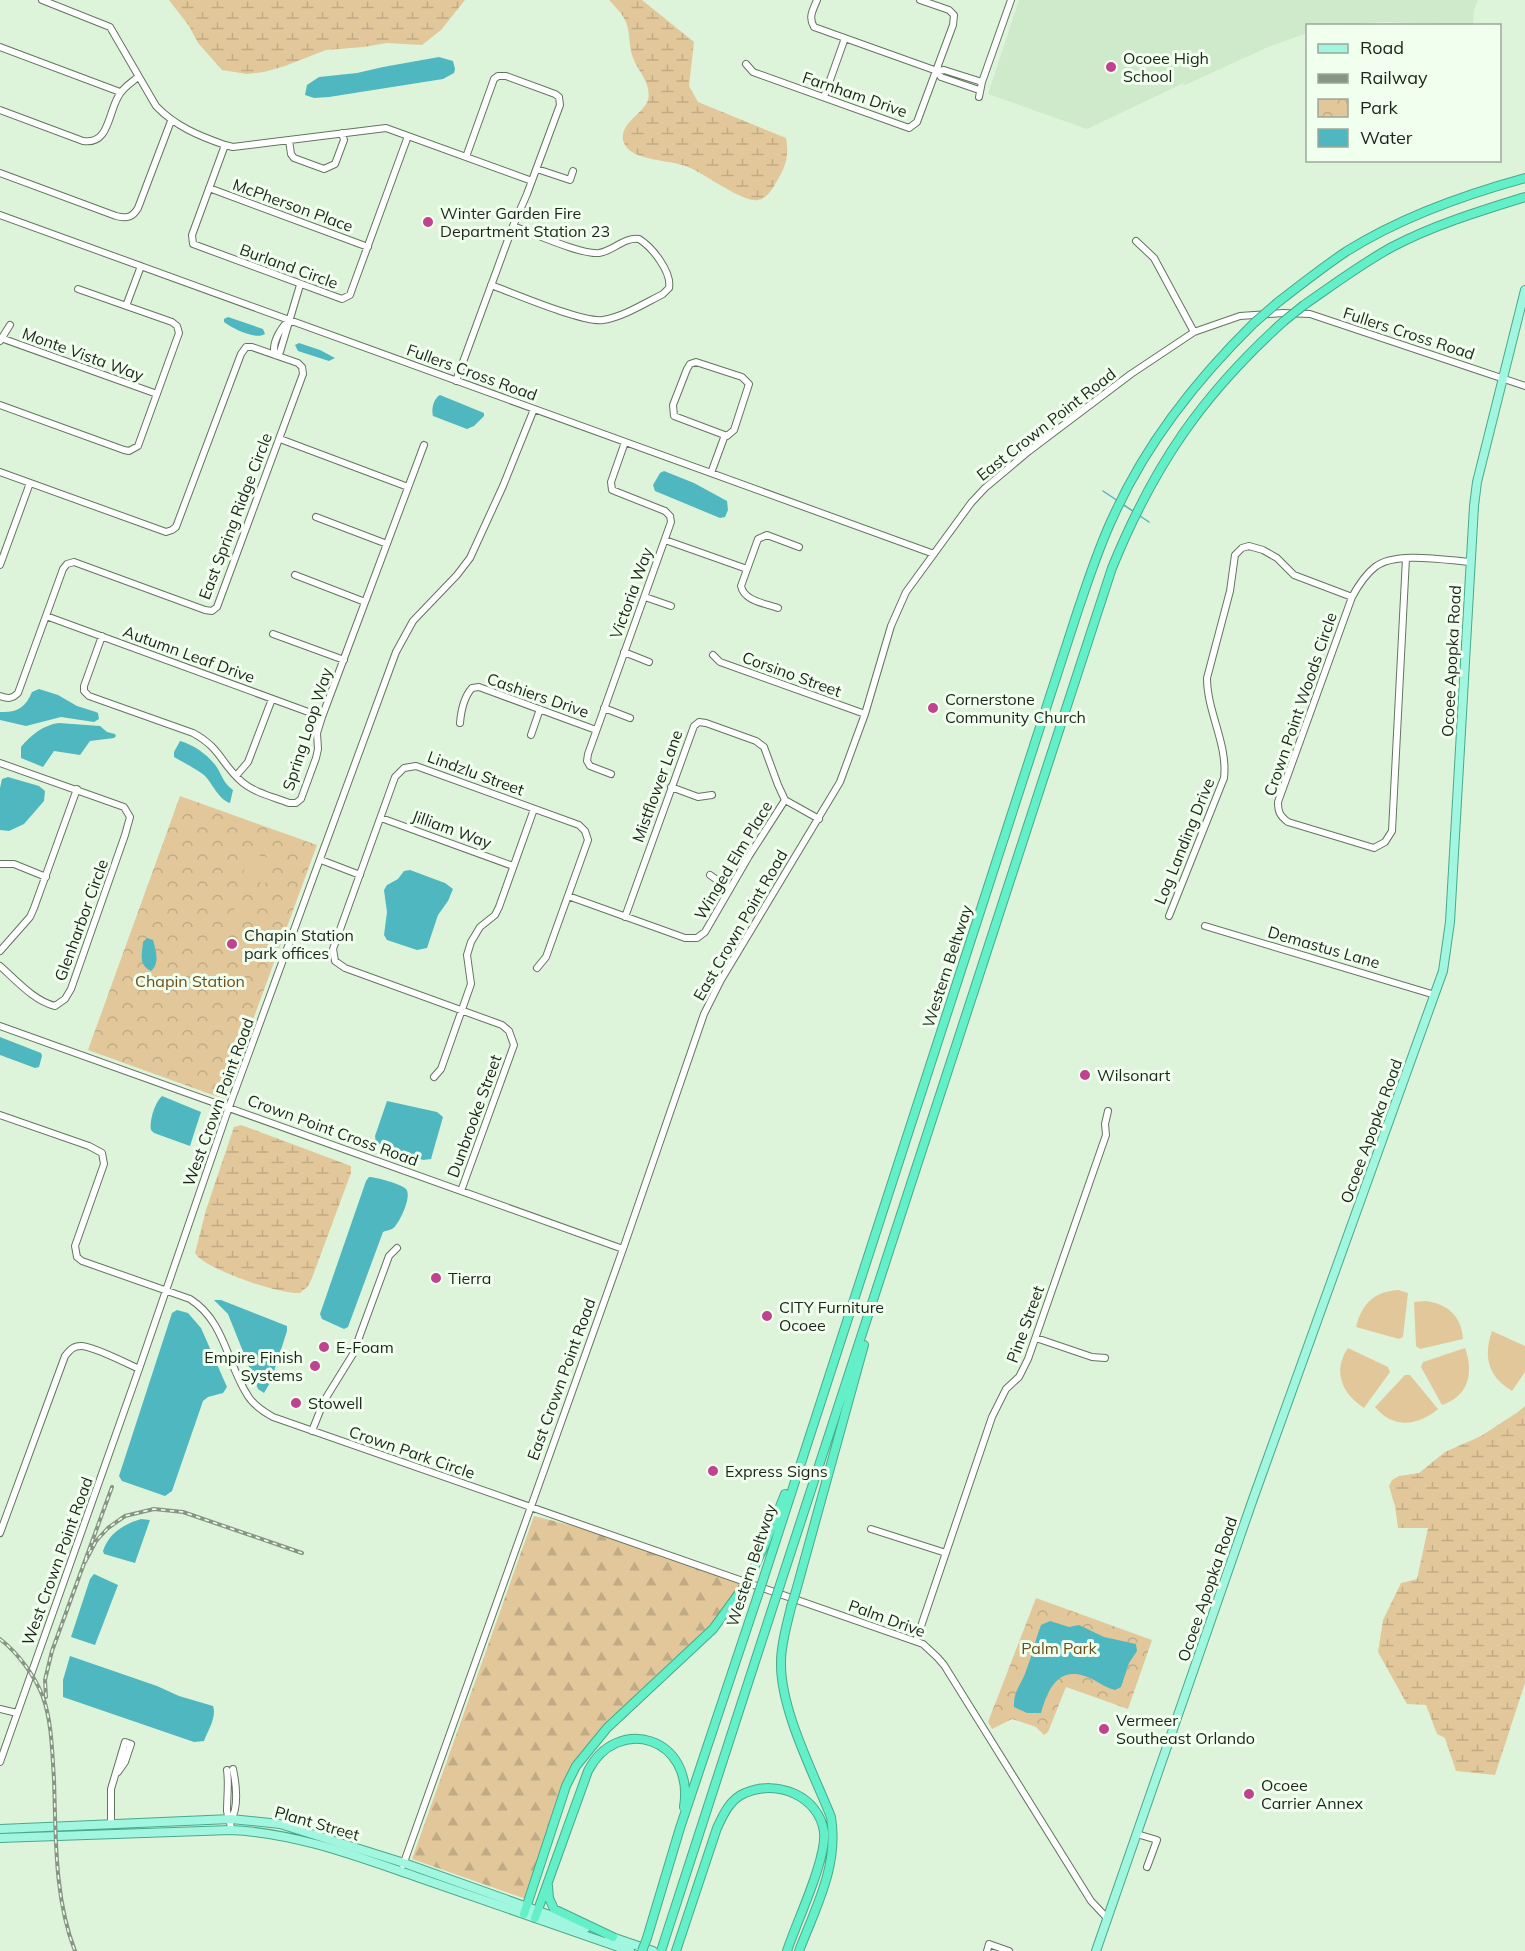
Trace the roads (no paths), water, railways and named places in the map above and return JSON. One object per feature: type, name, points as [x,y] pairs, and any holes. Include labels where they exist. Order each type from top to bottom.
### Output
[{"type":"highway","name":"Western Beltway","points":[[642,1949],[1082,600],[1115,513],[1127,488],[1162,429],[1184,399],[1254,322],[1277,303],[1349,250],[1391,227],[1450,201],[1525,178]]},
{"type":"highway","name":"Western Beltway","points":[[663,1947],[1097,611],[1130,522],[1169,452],[1208,398],[1284,317],[1352,271],[1392,248],[1477,211],[1525,197]]},
{"type":"highway","points":[[800,1951],[831,1865],[833,1833],[831,1817],[789,1712],[782,1686],[782,1644],[897,1226]]},
{"type":"highway","points":[[525,1911],[566,1786],[576,1766],[607,1728],[713,1629],[742,1590],[765,1544],[817,1413]]},
{"type":"highway","points":[[537,1914],[588,1771],[596,1757],[608,1748],[621,1742],[639,1739],[653,1742],[670,1751],[680,1765],[684,1779],[685,1798],[680,1828]]},
{"type":"highway","points":[[677,1949],[724,1811],[744,1793],[766,1788],[788,1791],[814,1807],[824,1833],[820,1860],[787,1951]]},
{"type":"highway","points":[[549,1878],[549,1898],[554,1909],[613,1937]]},
{"type":"main road","name":"Ocoee Apopka Road","points":[[1096,1951],[1291,1393],[1436,995],[1446,961],[1470,562],[1477,482],[1525,290]]},
{"type":"main road","name":"Plant Street","points":[[0,1827],[20,1829],[231,1820],[280,1824],[525,1911],[653,1951]]},
{"type":"main road","points":[[120,1834],[133,1823]]},
{"type":"main road","points":[[100,1835],[108,1831],[111,1825]]},
{"type":"main road","name":"Plant Street","points":[[0,1838],[257,1831],[287,1836],[402,1867]]},
{"type":"main road","points":[[537,1914],[630,1951]]},
{"type":"street","points":[[42,0],[110,27],[156,106],[171,121],[225,145],[233,147],[386,128],[532,181]]},
{"type":"street","points":[[817,0],[811,15],[814,27],[937,71],[944,70],[982,82]]},
{"type":"street","name":"Farnham Drive","points":[[746,64],[753,72],[909,128],[918,122],[953,25],[954,15],[949,10],[920,0]]},
{"type":"street","points":[[937,71],[941,77],[979,94],[1011,0]]},
{"type":"street","points":[[824,97],[845,38]]},
{"type":"street","points":[[0,48],[120,92]]},
{"type":"street","points":[[456,381],[513,226],[537,169],[560,105],[559,97],[555,93],[506,75],[498,76],[494,79],[466,157]]},
{"type":"street","points":[[0,110],[91,142],[101,137],[120,92],[138,77]]},
{"type":"street","points":[[0,173],[116,216],[129,218],[138,208],[171,121]]},
{"type":"street","points":[[289,140],[291,154],[294,158],[324,169],[335,164],[344,140],[342,133]]},
{"type":"street","name":"Burland Circle","points":[[225,145],[192,235],[193,244],[335,298],[346,298],[351,292],[408,136]]},
{"type":"street","points":[[537,169],[570,180],[573,171]]},
{"type":"street","name":"McPherson Place","points":[[209,188],[368,247]]},
{"type":"street","name":"Fullers Cross Road","points":[[0,215],[934,554]]},
{"type":"street","points":[[491,285],[584,318],[601,321],[663,294],[669,288],[668,277],[659,261],[639,239],[630,239],[607,251],[591,253],[513,226]]},
{"type":"street","points":[[1136,241],[1154,258],[1194,332]]},
{"type":"street","points":[[126,306],[141,266]]},
{"type":"street","points":[[275,355],[273,349],[281,328],[288,321],[300,285]]},
{"type":"street","points":[[0,405],[129,451],[138,446],[179,333],[177,326],[172,322],[78,289]]},
{"type":"street","name":"Fullers Cross Road","points":[[1284,317],[1310,314],[1525,386]]},
{"type":"street","name":"East Crown Point Road","points":[[402,1867],[623,1249],[679,1083],[712,996],[819,819],[845,770],[898,609],[906,592],[971,503],[1004,471],[1131,374],[1194,332],[1240,316],[1284,317]]},
{"type":"street","points":[[0,340],[10,325]]},
{"type":"street","name":"Monte Vista Way","points":[[0,340],[157,394]]},
{"type":"street","name":"East Spring Ridge Circle","points":[[0,696],[7,699],[13,698],[18,693],[63,569],[67,564],[74,562],[205,610],[212,611],[218,605],[303,374],[302,367],[298,363],[252,347],[246,347],[240,354],[176,526],[172,530],[166,532],[30,483]]},
{"type":"street","points":[[711,473],[725,435],[734,430],[749,384],[742,376],[703,363],[690,364],[673,405],[674,416],[725,435]]},
{"type":"street","name":"West Crown Point Road","points":[[0,1762],[229,1107],[403,637],[413,621],[470,558],[503,486],[534,409]]},
{"type":"street","points":[[280,439],[408,487]]},
{"type":"street","name":"Victoria Way","points":[[611,774],[590,766],[587,761],[671,522],[670,516],[665,511],[612,490],[611,482],[625,442]]},
{"type":"street","name":"Spring Loop Way","points":[[102,636],[84,686],[84,691],[89,696],[193,733],[218,751],[236,776],[253,789],[289,803],[296,803],[301,799],[316,758],[317,733],[322,717],[424,445]]},
{"type":"street","points":[[0,472],[30,483],[0,565]]},
{"type":"street","points":[[316,517],[387,544]]},
{"type":"street","points":[[778,608],[747,597],[741,586],[758,540],[763,536],[767,535],[799,547]]},
{"type":"street","points":[[665,540],[747,569]]},
{"type":"street","name":"Log Landing Drive","points":[[1168,916],[1224,778],[1225,767],[1207,690],[1207,678],[1230,591],[1235,555],[1242,548],[1249,546],[1263,550],[1277,558],[1294,574],[1352,597]]},
{"type":"street","name":"Crown Point Woods Circle","points":[[1406,558],[1392,831],[1381,846],[1374,848],[1288,822],[1282,818],[1278,810],[1278,802],[1352,597],[1376,566],[1390,559],[1406,558],[1470,562]]},
{"type":"street","points":[[295,575],[365,602]]},
{"type":"street","points":[[645,597],[671,606]]},
{"type":"street","name":"Autumn Leaf Drive","points":[[46,616],[322,717]]},
{"type":"street","points":[[273,634],[344,660]]},
{"type":"street","points":[[624,652],[649,662]]},
{"type":"street","name":"Corsino Street","points":[[713,655],[720,662],[865,714]]},
{"type":"street","name":"Cashiers Drive","points":[[460,723],[468,692],[472,688],[479,687],[596,730]]},
{"type":"street","points":[[236,776],[248,762],[272,699]]},
{"type":"street","points":[[604,708],[630,718]]},
{"type":"street","points":[[531,735],[540,709]]},
{"type":"street","name":"Mistflower Lane","points":[[625,916],[694,726],[699,722],[756,741],[764,747],[786,800]]},
{"type":"street","points":[[0,763],[77,789],[30,917],[0,951]]},
{"type":"street","name":"Lindzlu Street","points":[[462,1010],[345,968],[335,961],[333,949],[395,777],[404,768],[416,766],[579,825],[585,831],[588,840],[546,957],[537,968]]},
{"type":"street","points":[[671,787],[699,796],[712,795]]},
{"type":"street","name":"Glenharbor Circle","points":[[0,966],[48,1005],[55,1006],[66,999],[71,989],[130,823],[130,817],[124,807],[77,789]]},
{"type":"street","points":[[786,800],[819,819]]},
{"type":"street","name":"Winged Elm Place","points":[[568,896],[685,938],[697,938],[705,932],[786,800]]},
{"type":"street","points":[[434,1077],[441,1069],[471,984],[467,955],[471,942],[480,927],[495,915],[534,809]]},
{"type":"street","name":"Jilliam Way","points":[[381,818],[513,866]]},
{"type":"street","points":[[321,860],[360,874]]},
{"type":"street","points":[[0,864],[14,864],[46,877]]},
{"type":"street","points":[[710,875],[730,889]]},
{"type":"street","name":"Demastus Lane","points":[[1205,926],[1436,995]]},
{"type":"street","name":"Dunbrooke Street","points":[[461,1191],[514,1046],[509,1031],[502,1024],[462,1010]]},
{"type":"street","name":"Crown Point Cross Road","points":[[0,1026],[623,1249]]},
{"type":"street","name":"Pine Street","points":[[916,1641],[998,1404],[1006,1389],[1019,1377],[1035,1338],[1106,1135],[1105,1124],[1108,1111]]},
{"type":"street","name":"Crown Park Circle","points":[[0,1115],[89,1146],[102,1153],[104,1164],[75,1246],[77,1257],[82,1261],[190,1299],[201,1307],[210,1316],[248,1398],[260,1409],[273,1417],[529,1507]]},
{"type":"street","points":[[312,1431],[324,1401],[353,1354],[389,1256],[397,1248]]},
{"type":"street","points":[[1035,1338],[1092,1357],[1105,1358]]},
{"type":"street","points":[[0,1533],[66,1356],[71,1348],[80,1345],[139,1369]]},
{"type":"street","name":"Palm Drive","points":[[529,1507],[916,1641],[930,1650],[944,1665],[1091,1901],[1107,1918]]},
{"type":"street","points":[[871,1529],[946,1553]]},
{"type":"street","points":[[0,1709],[17,1713]]},
{"type":"street","points":[[111,1825],[111,1789],[128,1743],[128,1754],[118,1772]]},
{"type":"street","points":[[230,1770],[236,1782],[231,1830]]},
{"type":"street","points":[[1137,1834],[1157,1840],[1147,1867]]},
{"type":"street","points":[[988,1948],[1009,1951]]},
{"type":"water","points":[[439,57],[453,61],[455,69],[454,73],[443,79],[329,97],[314,98],[305,95],[307,85],[319,77],[357,73]]},
{"type":"water","points":[[228,317],[263,329],[265,334],[256,336],[239,330],[224,322],[224,319]]},
{"type":"water","points":[[299,343],[335,358],[329,361],[298,351],[295,345]]},
{"type":"water","points":[[440,395],[484,413],[484,416],[474,426],[467,429],[433,416],[434,404]]},
{"type":"water","points":[[664,471],[694,483],[727,501],[728,510],[725,517],[720,518],[655,491],[653,485],[660,473]]},
{"type":"water","points":[[39,689],[98,713],[99,719],[94,722],[61,717],[26,726],[0,720],[0,712],[20,708],[27,702],[32,692]]},
{"type":"water","points":[[59,723],[100,726],[116,736],[90,741],[80,755],[54,751],[43,767],[21,758],[21,747],[29,738],[43,728]]},
{"type":"water","points":[[180,741],[200,750],[216,766],[225,782],[233,790],[230,803],[219,795],[204,775],[174,757]]},
{"type":"water","points":[[8,777],[39,786],[45,791],[44,801],[24,824],[9,831],[0,830],[0,788],[2,779]]},
{"type":"water","points":[[410,870],[445,883],[453,889],[438,915],[427,948],[417,950],[387,940],[384,935],[387,912],[384,890],[404,871]]},
{"type":"water","points":[[147,938],[153,940],[156,953],[156,964],[151,971],[142,962],[143,942]]},
{"type":"water","points":[[0,1037],[41,1053],[39,1067],[35,1068],[0,1055]]},
{"type":"water","points":[[162,1096],[201,1112],[190,1146],[151,1130],[153,1112]]},
{"type":"water","points":[[387,1101],[437,1112],[443,1117],[431,1159],[423,1160],[376,1143],[375,1136]]},
{"type":"water","points":[[369,1177],[403,1187],[408,1197],[398,1222],[393,1228],[383,1232],[348,1327],[344,1329],[322,1319],[320,1314]]},
{"type":"water","points":[[214,1300],[221,1300],[287,1326],[271,1381],[264,1393],[258,1389],[228,1314]]},
{"type":"water","points":[[177,1310],[188,1313],[201,1328],[227,1387],[223,1393],[208,1397],[203,1401],[172,1491],[165,1496],[122,1481],[119,1476],[172,1313]]},
{"type":"water","points":[[141,1519],[150,1520],[135,1563],[104,1554],[103,1551],[113,1534]]},
{"type":"water","points":[[94,1574],[118,1585],[95,1645],[71,1637],[90,1579]]},
{"type":"water","points":[[1050,1621],[1069,1627],[1079,1625],[1104,1637],[1136,1644],[1137,1651],[1129,1663],[1121,1687],[1115,1690],[1083,1675],[1073,1674],[1058,1680],[1053,1686],[1041,1713],[1027,1713],[1014,1707],[1016,1693],[1041,1625]]},
{"type":"water","points":[[70,1656],[213,1706],[213,1719],[204,1741],[194,1742],[63,1697],[63,1680]]},
{"type":"waterway","points":[[1103,491],[1118,501]]},
{"type":"waterway","points":[[1122,504],[1133,511]]},
{"type":"waterway","points":[[1140,516],[1149,522]]},
{"type":"railway","points":[[46,1697],[45,1680],[52,1651],[112,1487]]},
{"type":"railway","points":[[85,1562],[96,1541],[108,1528],[125,1516],[154,1509],[183,1512],[302,1553]]},
{"type":"railway","points":[[0,1639],[31,1673],[46,1707],[52,1748],[60,1888],[63,1909],[75,1951]]},
{"type":"place","name":"Ocoee High School","points":[[1111,67]]},
{"type":"place","name":"Winter Garden Fire Department Station 23","points":[[428,222]]},
{"type":"place","name":"Cornerstone Community Church","points":[[933,708]]},
{"type":"place","name":"Chapin Station park offices","points":[[232,944]]},
{"type":"place","name":"Wilsonart","points":[[1085,1075]]},
{"type":"place","name":"Tierra","points":[[436,1278]]},
{"type":"place","name":"CITY Furniture Ocoee","points":[[767,1316]]},
{"type":"place","name":"E-Foam","points":[[324,1347]]},
{"type":"place","name":"Empire Finish Systems","points":[[315,1366]]},
{"type":"place","name":"Stowell","points":[[296,1403]]},
{"type":"place","name":"Express Signs","points":[[713,1471]]},
{"type":"place","name":"Vermeer Southeast Orlando","points":[[1104,1729]]},
{"type":"place","name":"Ocoee Carrier Annex","points":[[1249,1794]]},
{"type":"park label","name":"Chapin Station","points":[[190,981]]},
{"type":"park label","name":"Palm Park","points":[[1059,1648]]}]
